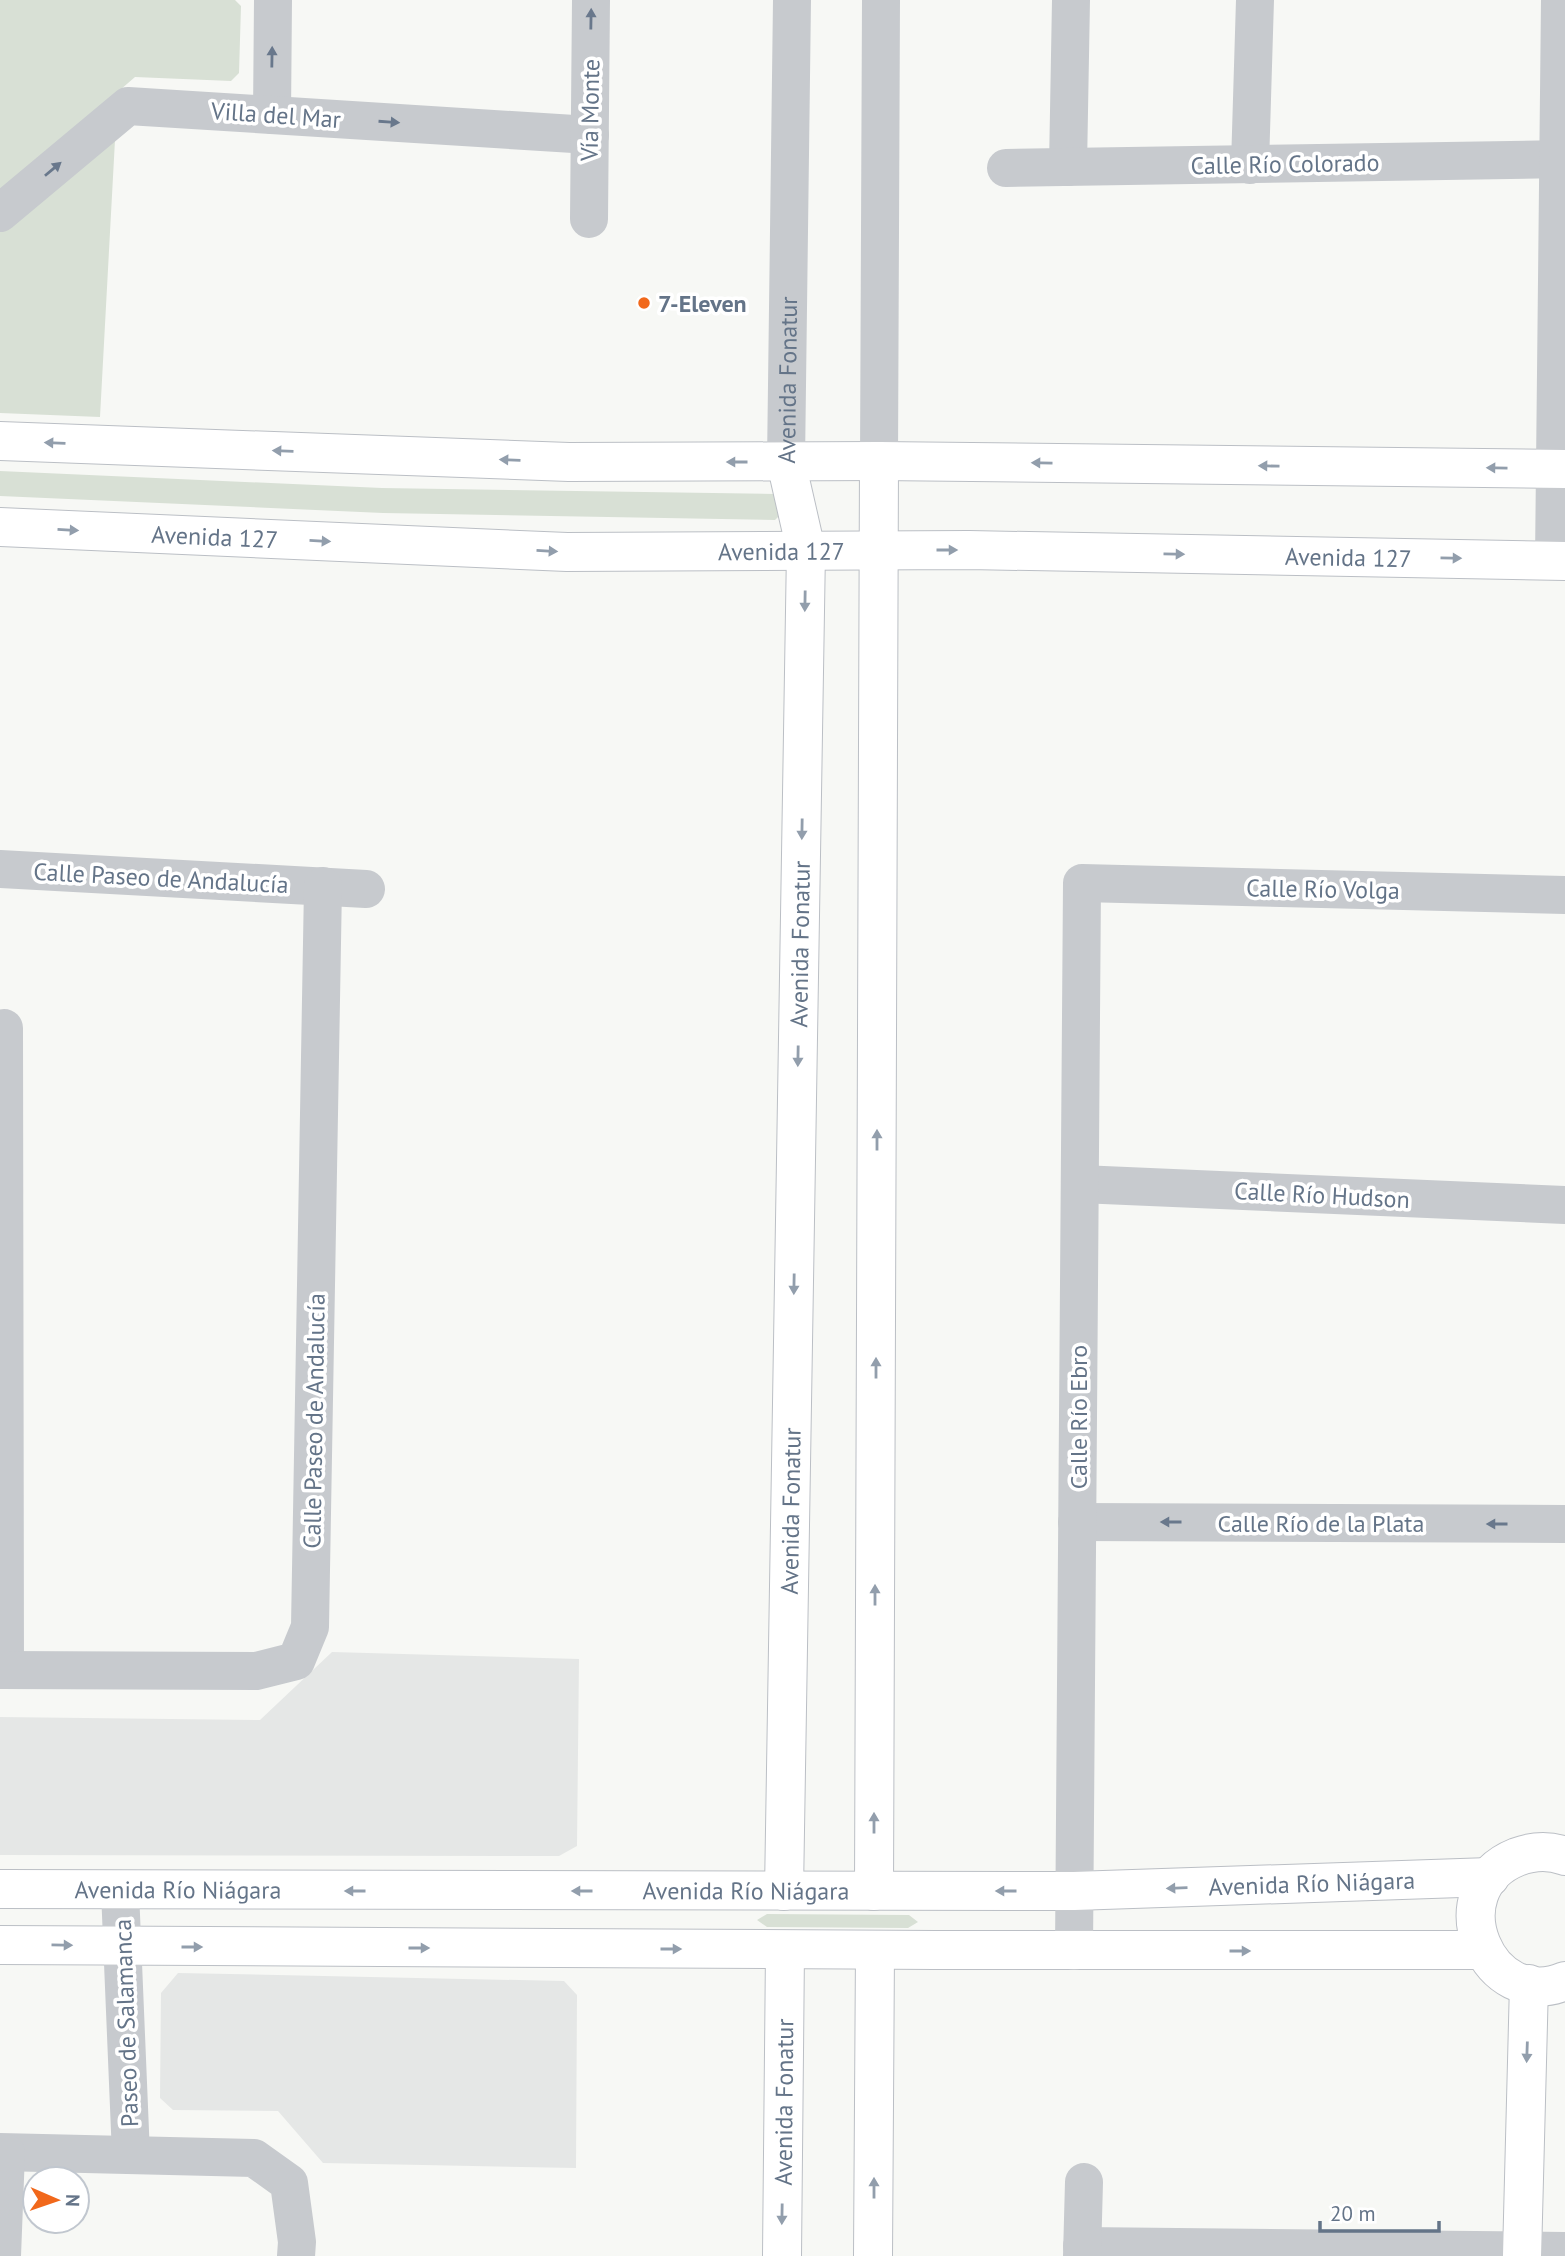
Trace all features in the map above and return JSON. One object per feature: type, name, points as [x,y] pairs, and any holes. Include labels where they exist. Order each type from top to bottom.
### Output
[{"type":"main road","points":[[0,441],[569,462],[879,461],[1560,469]]},
{"type":"main road","points":[[874,1891],[879,461]]},
{"type":"main road","name":"Avenida Fonatur","points":[[784,1891],[806,550],[786,462]]},
{"type":"main road","name":"Avenida 127","points":[[0,527],[568,552],[879,549],[1560,560]]},
{"type":"main road","points":[[1522,2254],[1547,1983],[1505,1975],[1495,1966],[1483,1950],[1476,1930],[1476,1909],[1482,1889],[1490,1877],[1506,1863],[1525,1854],[1546,1852],[1565,1856]]},
{"type":"main road","name":"Avenida Río Niágara","points":[[0,1889],[1074,1891],[1490,1877]]},
{"type":"main road","points":[[625,1949],[627,1891]]},
{"type":"main road","points":[[935,1950],[936,1891]]},
{"type":"main road","points":[[0,1945],[1074,1951],[1483,1950]]},
{"type":"main road","name":"Avenida Fonatur","points":[[782,2256],[785,1950]]},
{"type":"main road","points":[[873,2256],[874,1950]]},
{"type":"street","points":[[271,115],[273,0]]},
{"type":"street","name":"Vía Monte","points":[[589,219],[591,0]]},
{"type":"street","name":"Avenida Fonatur","points":[[786,462],[792,0]]},
{"type":"street","points":[[879,461],[881,0]]},
{"type":"street","points":[[1068,167],[1071,0]]},
{"type":"street","points":[[1250,164],[1255,0]]},
{"type":"street","points":[[1560,0],[1560,560]]},
{"type":"street","name":"Villa del Mar","points":[[0,213],[128,106],[590,135]]},
{"type":"street","name":"Calle Río Colorado","points":[[1006,168],[1562,159]]},
{"type":"street","name":"Calle Paseo de Andalucía","points":[[0,869],[366,889]]},
{"type":"street","name":"Calle Río Volga","points":[[1082,883],[1565,895]]},
{"type":"street","name":"Calle Río Ebro","points":[[1074,1951],[1082,883]]},
{"type":"street","name":"Calle Paseo de Andalucía","points":[[4,1028],[2,1670],[256,1671],[296,1661],[310,1627],[323,887]]},
{"type":"street","name":"Calle Río Hudson","points":[[1080,1184],[1565,1205]]},
{"type":"street","name":"Calle Río de la Plata","points":[[1077,1522],[1565,1524]]},
{"type":"street","name":"Paseo de Salamanca","points":[[120,1891],[131,2155]]},
{"type":"street","points":[[2,2256],[3,2152],[254,2158],[289,2183],[297,2242],[296,2256]]},
{"type":"street","points":[[1084,2182],[1082,2251],[1522,2254],[1565,2251]]},
{"type":"shaded area","points":[[0,0],[235,0],[241,6],[239,73],[231,81],[135,77],[0,194]]},
{"type":"shaded area","points":[[115,140],[100,417],[0,413],[0,232]]},
{"type":"shaded area","points":[[0,471],[382,488],[775,494],[789,506],[775,520],[383,513],[0,496]]},
{"type":"shaded area","points":[[332,1652],[579,1659],[577,1846],[559,1856],[0,1855],[0,1717],[260,1720]]},
{"type":"shaded area","points":[[767,1914],[909,1915],[918,1922],[908,1928],[767,1927],[757,1920]]},
{"type":"shaded area","points":[[178,1973],[564,1981],[577,1995],[576,2168],[323,2163],[278,2111],[173,2110],[160,2098],[161,1993]]},
{"type":"place","name":"7-Eleven","points":[[644,303]]}]
